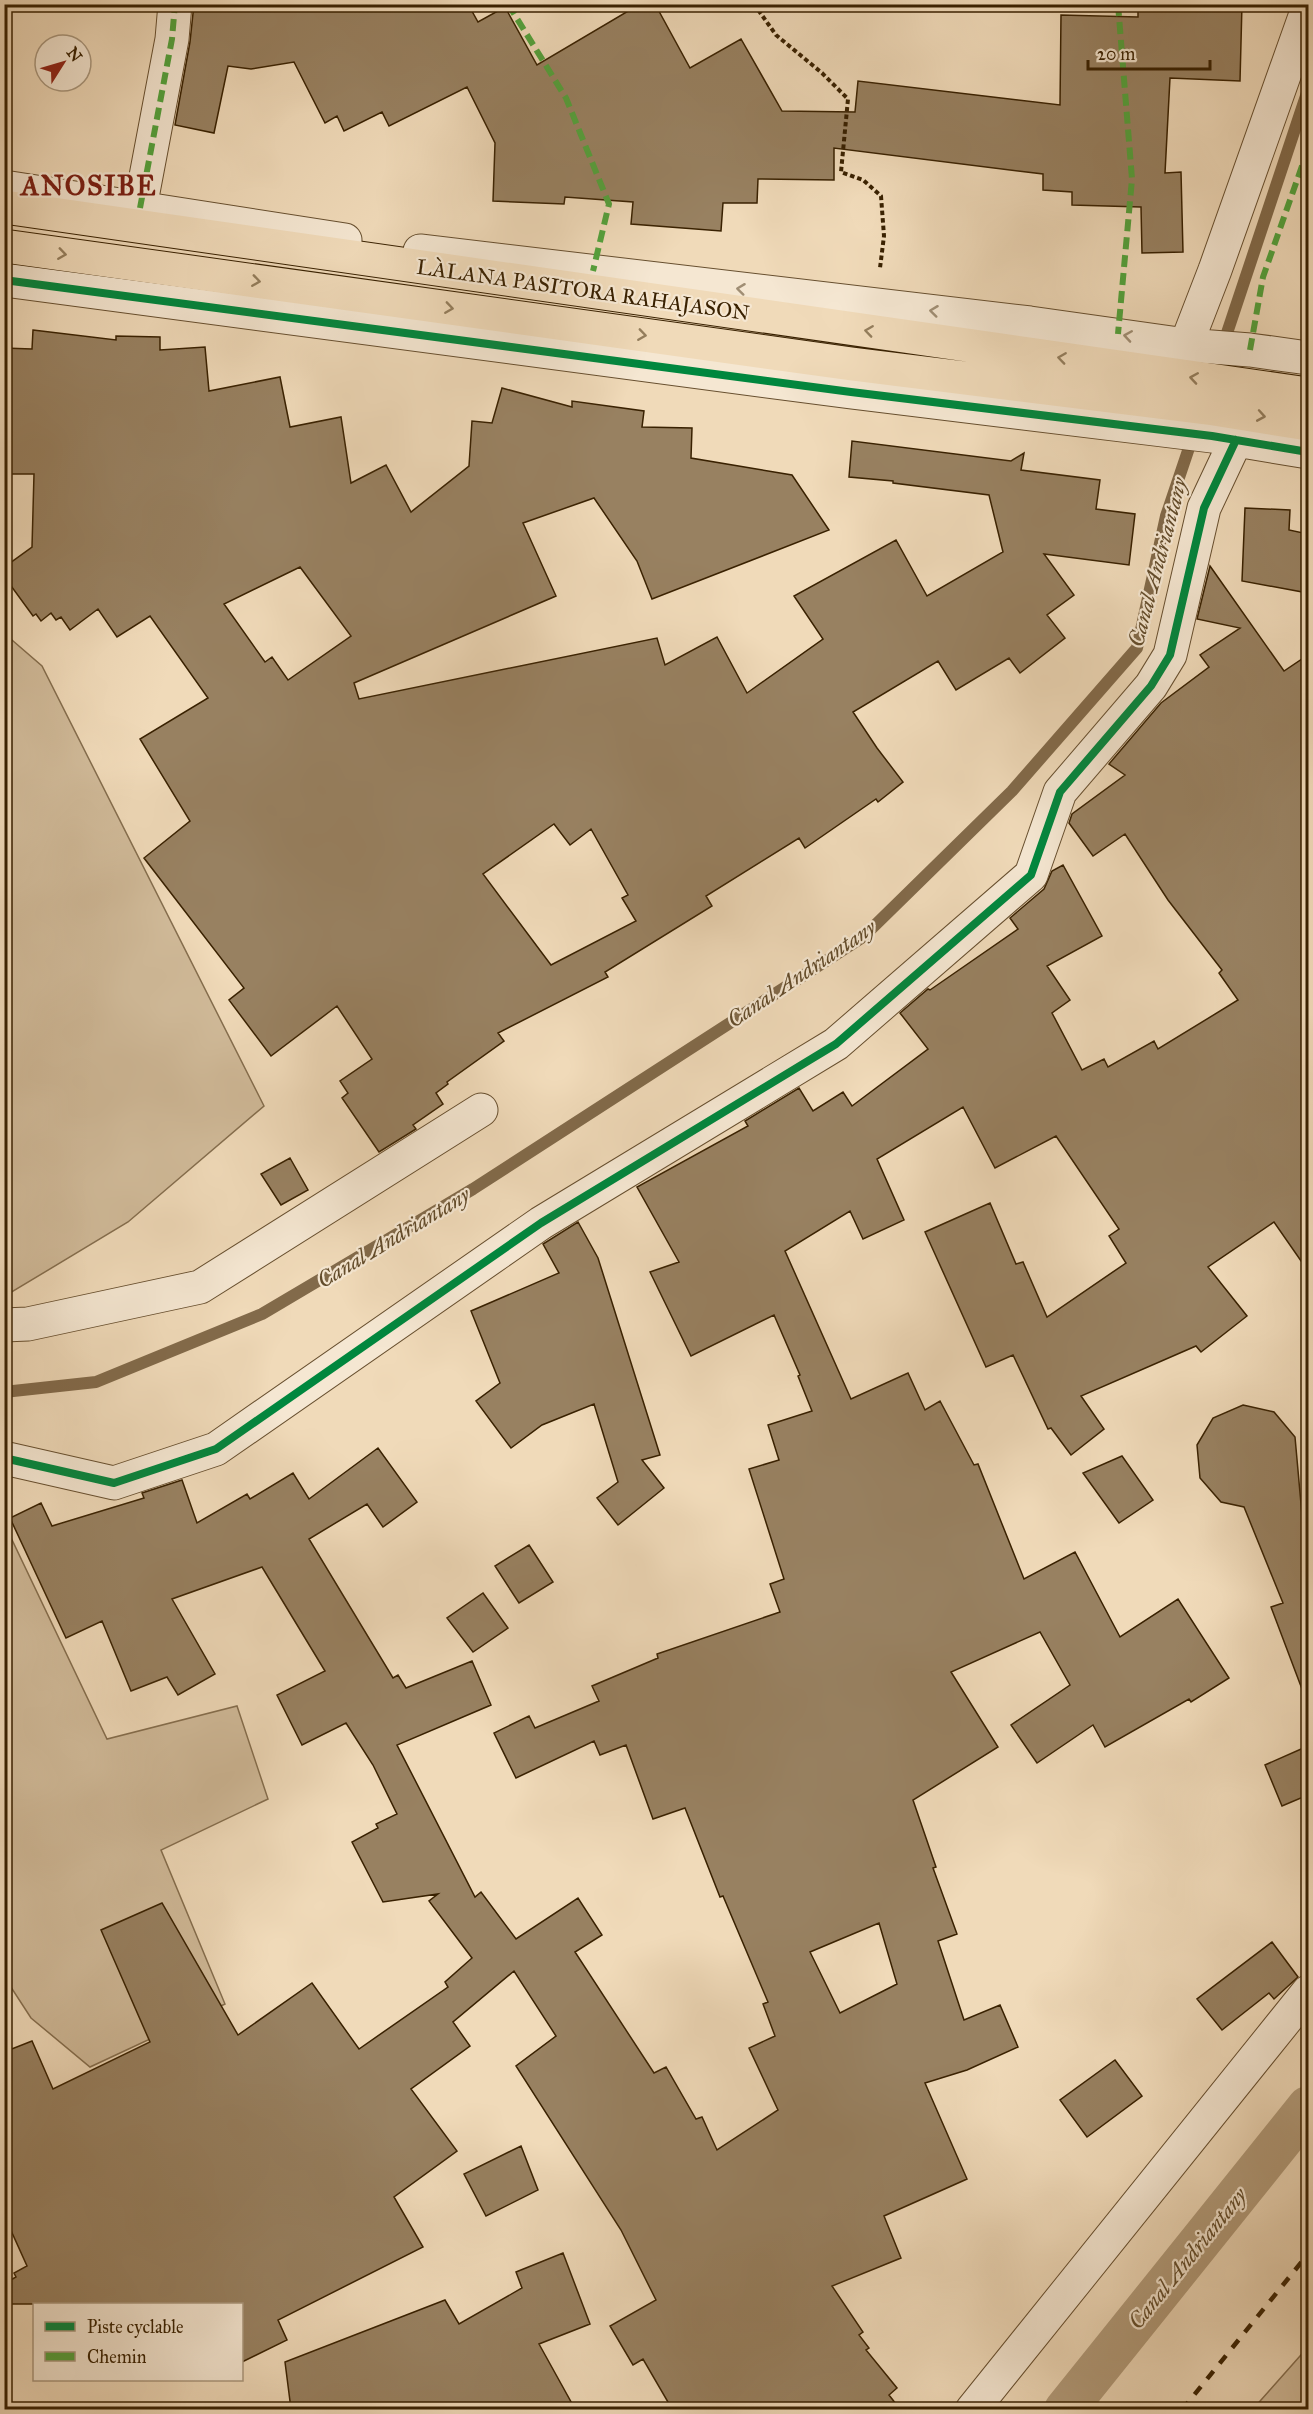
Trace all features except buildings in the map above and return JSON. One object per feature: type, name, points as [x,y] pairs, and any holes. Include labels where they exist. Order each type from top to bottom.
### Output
[{"type":"main road","name":"LÀLANA PASITORA RAHAJASON","points":[[4,207],[1154,400]]},
{"type":"main road","name":"LÀLANA PASITORA RAHAJASON","points":[[4,246],[852,364],[1154,400]]},
{"type":"main road","points":[[1222,417],[1308,394]]},
{"type":"main road","points":[[1154,400],[1222,417],[1308,424]]},
{"type":"street","points":[[140,208],[171,39],[175,4]]},
{"type":"street","points":[[1186,345],[1308,8]]},
{"type":"street","points":[[4,187],[419,251],[1101,331],[1186,345],[1241,349],[1308,358]]},
{"type":"street","points":[[4,280],[851,392],[1154,400]]},
{"type":"street","points":[[4,1458],[114,1484],[216,1449],[541,1223],[836,1044],[1031,875],[1060,792],[1151,686],[1170,655],[1204,508],[1222,417],[1308,452]]},
{"type":"street","points":[[4,1325],[28,1324],[200,1287],[481,1110]]},
{"type":"street","points":[[972,2409],[1308,1992]]},
{"type":"path","points":[[754,4],[776,35],[822,73],[848,99],[841,172],[863,180],[881,196],[885,236],[874,305]]},
{"type":"shaded area","points":[[5,634],[42,666],[264,1106],[128,1222],[5,1296]]},
{"type":"shaded area","points":[[4,1523],[107,1739],[237,1706],[268,1799],[161,1850],[225,2004],[90,2067],[31,2018],[5,1978]]},
{"type":"shaded area","points":[[1308,2347],[1308,2409],[1253,2409]]},
{"type":"waterway","name":"Canal Andriantany","points":[[1223,345],[1308,90]]},
{"type":"waterway","name":"Canal Andriantany","points":[[4,1392],[96,1382],[262,1314],[473,1189],[863,937],[1012,791],[1137,648],[1166,516],[1193,436]]},
{"type":"waterway","name":"Canal Andriantany","points":[[1065,2410],[1308,2107]]},
{"type":"waterway","points":[[1082,2410],[1308,2128]]},
{"type":"railway","points":[[1182,2410],[1308,2254]]},
{"type":"marked path","points":[[140,208],[172,39],[175,4]]},
{"type":"marked path","points":[[508,4],[566,98],[609,204],[593,271]]},
{"type":"marked path","points":[[1118,4],[1132,179],[1118,334]]},
{"type":"marked path","points":[[1250,350],[1263,277],[1308,149]]},
{"type":"cycle path","points":[[4,280],[851,392],[1212,436],[1308,452]]},
{"type":"cycle path","points":[[4,1458],[114,1483],[216,1449],[541,1223],[836,1044],[1031,875],[1060,792],[1151,686],[1170,655],[1204,508],[1236,440]]},
{"type":"district","name":"ANOSIBE","points":[[89,186]]}]
